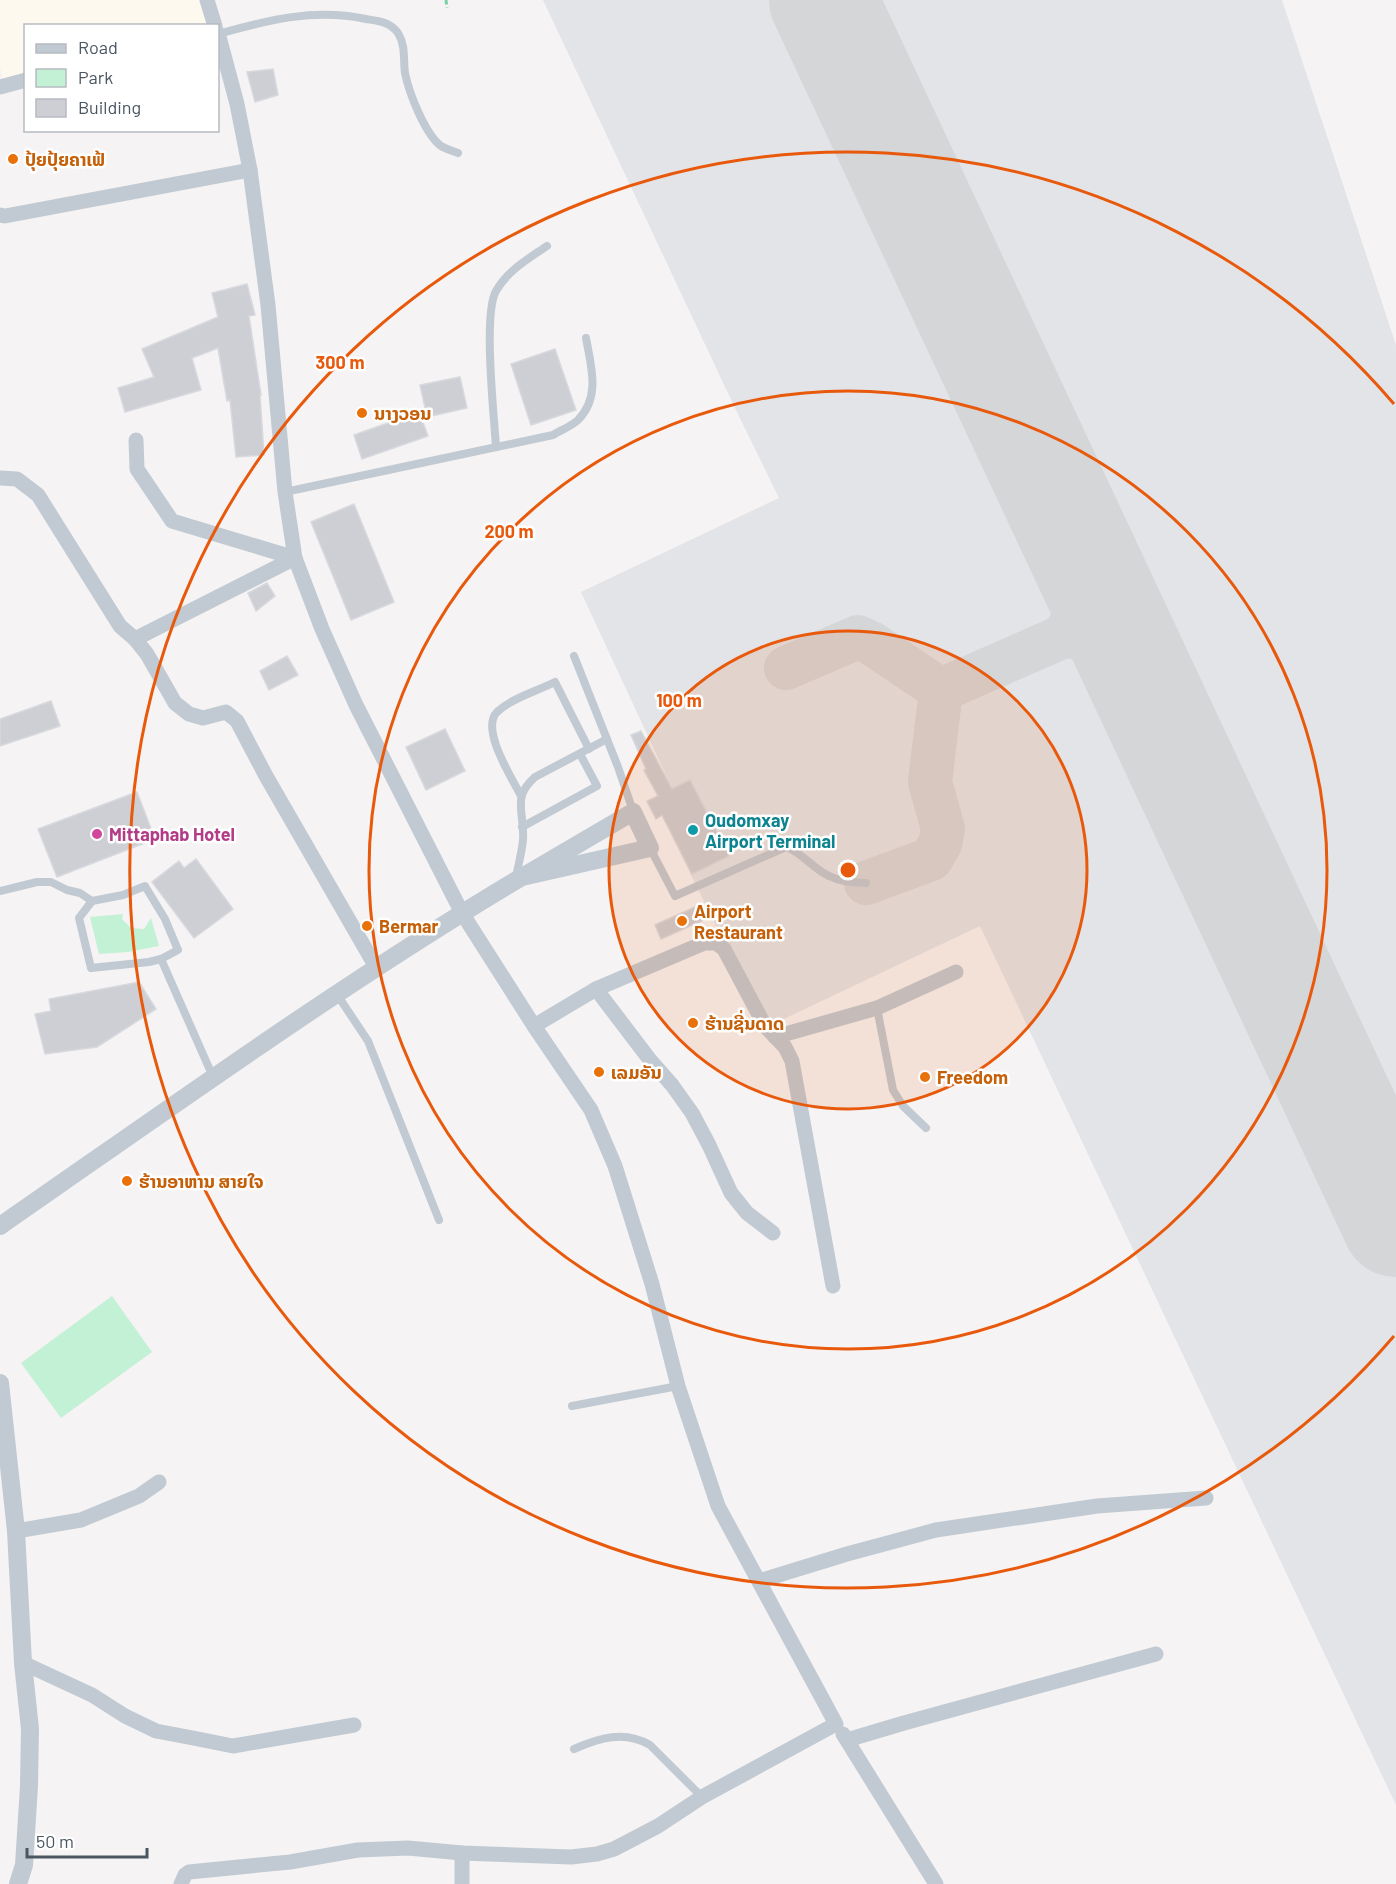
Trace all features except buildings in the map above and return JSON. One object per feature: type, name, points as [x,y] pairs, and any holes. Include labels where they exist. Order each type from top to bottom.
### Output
[{"type":"street","points":[[207,0],[214,24]]},
{"type":"street","points":[[219,38],[237,104],[250,170],[268,305],[285,492],[295,558],[322,629],[356,705],[462,913],[591,1110],[615,1166],[652,1284],[678,1386],[718,1506],[836,1724],[936,1884]]},
{"type":"street","points":[[0,87],[24,81]]},
{"type":"street","points":[[0,215],[5,216],[250,170]]},
{"type":"street","points":[[136,440],[137,469],[172,521],[295,558]]},
{"type":"street","points":[[0,478],[17,479],[38,495],[120,626],[147,654],[175,703],[189,714],[203,718],[226,712],[237,721],[266,777],[376,967]]},
{"type":"street","points":[[135,639],[295,558]]},
{"type":"street","points":[[0,1226],[336,993],[462,913],[518,879],[633,812],[650,848],[518,879]]},
{"type":"street","points":[[534,1026],[596,989],[704,943],[716,943],[724,949],[760,1017],[785,1047],[792,1061],[833,1286]]},
{"type":"street","points":[[775,1037],[877,1008],[956,972]]},
{"type":"street","points":[[596,989],[692,1113],[731,1193],[747,1213],[772,1233]]},
{"type":"street","points":[[0,1383],[16,1531],[23,1663],[30,1729],[24,1865],[18,1884]]},
{"type":"street","points":[[16,1531],[81,1520],[139,1496],[159,1482]]},
{"type":"street","points":[[759,1581],[936,1530],[1097,1506],[1206,1498]]},
{"type":"street","points":[[847,1740],[904,1722],[1156,1654]]},
{"type":"street","points":[[23,1663],[92,1695],[125,1716],[156,1731],[234,1746],[354,1725]]},
{"type":"street","points":[[180,1884],[189,1872],[290,1862],[358,1850],[408,1848],[462,1853],[571,1857],[597,1854],[614,1849],[658,1826],[702,1797],[836,1724]]},
{"type":"street","points":[[462,1853],[462,1884]]},
{"type":"lane","points":[[219,34],[260,22],[305,14],[341,14],[388,23],[398,33],[404,45],[405,73],[422,121],[440,145],[458,153]]},
{"type":"lane","points":[[496,447],[490,317],[495,293],[512,270],[547,246]]},
{"type":"lane","points":[[285,492],[553,435],[577,421],[590,404],[593,380],[586,338]]},
{"type":"lane","points":[[574,656],[633,812]]},
{"type":"lane","points":[[518,879],[522,846],[521,796],[492,734],[491,722],[495,713],[555,682],[589,749]]},
{"type":"lane","points":[[521,796],[526,785],[535,777],[607,739]]},
{"type":"lane","points":[[522,827],[597,786],[580,754]]},
{"type":"lane","points":[[650,848],[675,896],[786,847],[795,850],[827,876],[842,881],[866,883]]},
{"type":"lane","points":[[0,891],[37,882],[51,882],[67,890],[80,893],[92,901]]},
{"type":"lane","points":[[145,886],[165,920],[178,950],[161,959],[91,968],[80,918],[92,901],[123,895],[145,886]]},
{"type":"lane","points":[[161,959],[213,1078]]},
{"type":"lane","points":[[336,993],[368,1041],[439,1220]]},
{"type":"lane","points":[[877,1008],[893,1090],[903,1106],[926,1128]]},
{"type":"lane","points":[[572,1406],[678,1386]]},
{"type":"lane","points":[[574,1749],[595,1740],[616,1736],[640,1739],[650,1745],[702,1797]]},
{"type":"path","points":[[446,0],[447,8]]},
{"type":"shaded area","points":[[0,0],[207,0],[215,24],[24,24],[24,80],[4,86],[0,66]]},
{"type":"shaded area","points":[[543,0],[1282,0],[1396,345],[1396,1805],[980,926],[773,1024],[759,1013],[662,816],[656,819],[647,801],[672,788],[581,592],[779,498]]},
{"type":"green space","points":[[123,914],[122,919],[131,928],[144,929],[151,918],[159,946],[128,952],[99,954],[90,917]]},
{"type":"green space","points":[[112,1296],[152,1352],[61,1418],[21,1363]]},
{"type":"taxiway","points":[[1064,636],[1076,613],[1082,593],[1079,547]]},
{"type":"taxiway","points":[[941,690],[1064,636],[1094,640],[1132,660]]},
{"type":"taxiway","points":[[786,668],[858,637],[871,643],[941,690]]},
{"type":"taxiway","points":[[866,883],[931,859],[940,844],[943,829],[930,782],[941,690]]},
{"type":"runway","points":[[823,0],[1396,1223]]},
{"type":"place","name":"ປຸ້ຍປຸ້ຍຄາເຟ້","points":[[13,159]]},
{"type":"place","name":"ນາງວອນ","points":[[362,413]]},
{"type":"place","name":"Oudomxay Airport Terminal","points":[[693,830]]},
{"type":"place","name":"Mittaphab Hotel","points":[[97,834]]},
{"type":"place","name":"Airport Restaurant","points":[[682,921]]},
{"type":"place","name":"Bermar","points":[[367,926]]},
{"type":"place","name":"ຮ້ານຊີ່ນດາດ","points":[[693,1023]]},
{"type":"place","name":"ເລມອັນ","points":[[599,1072]]},
{"type":"place","name":"Freedom","points":[[925,1077]]},
{"type":"place","name":"ຮ້ານອາຫານ ສາຍໃຈ","points":[[127,1181]]}]
